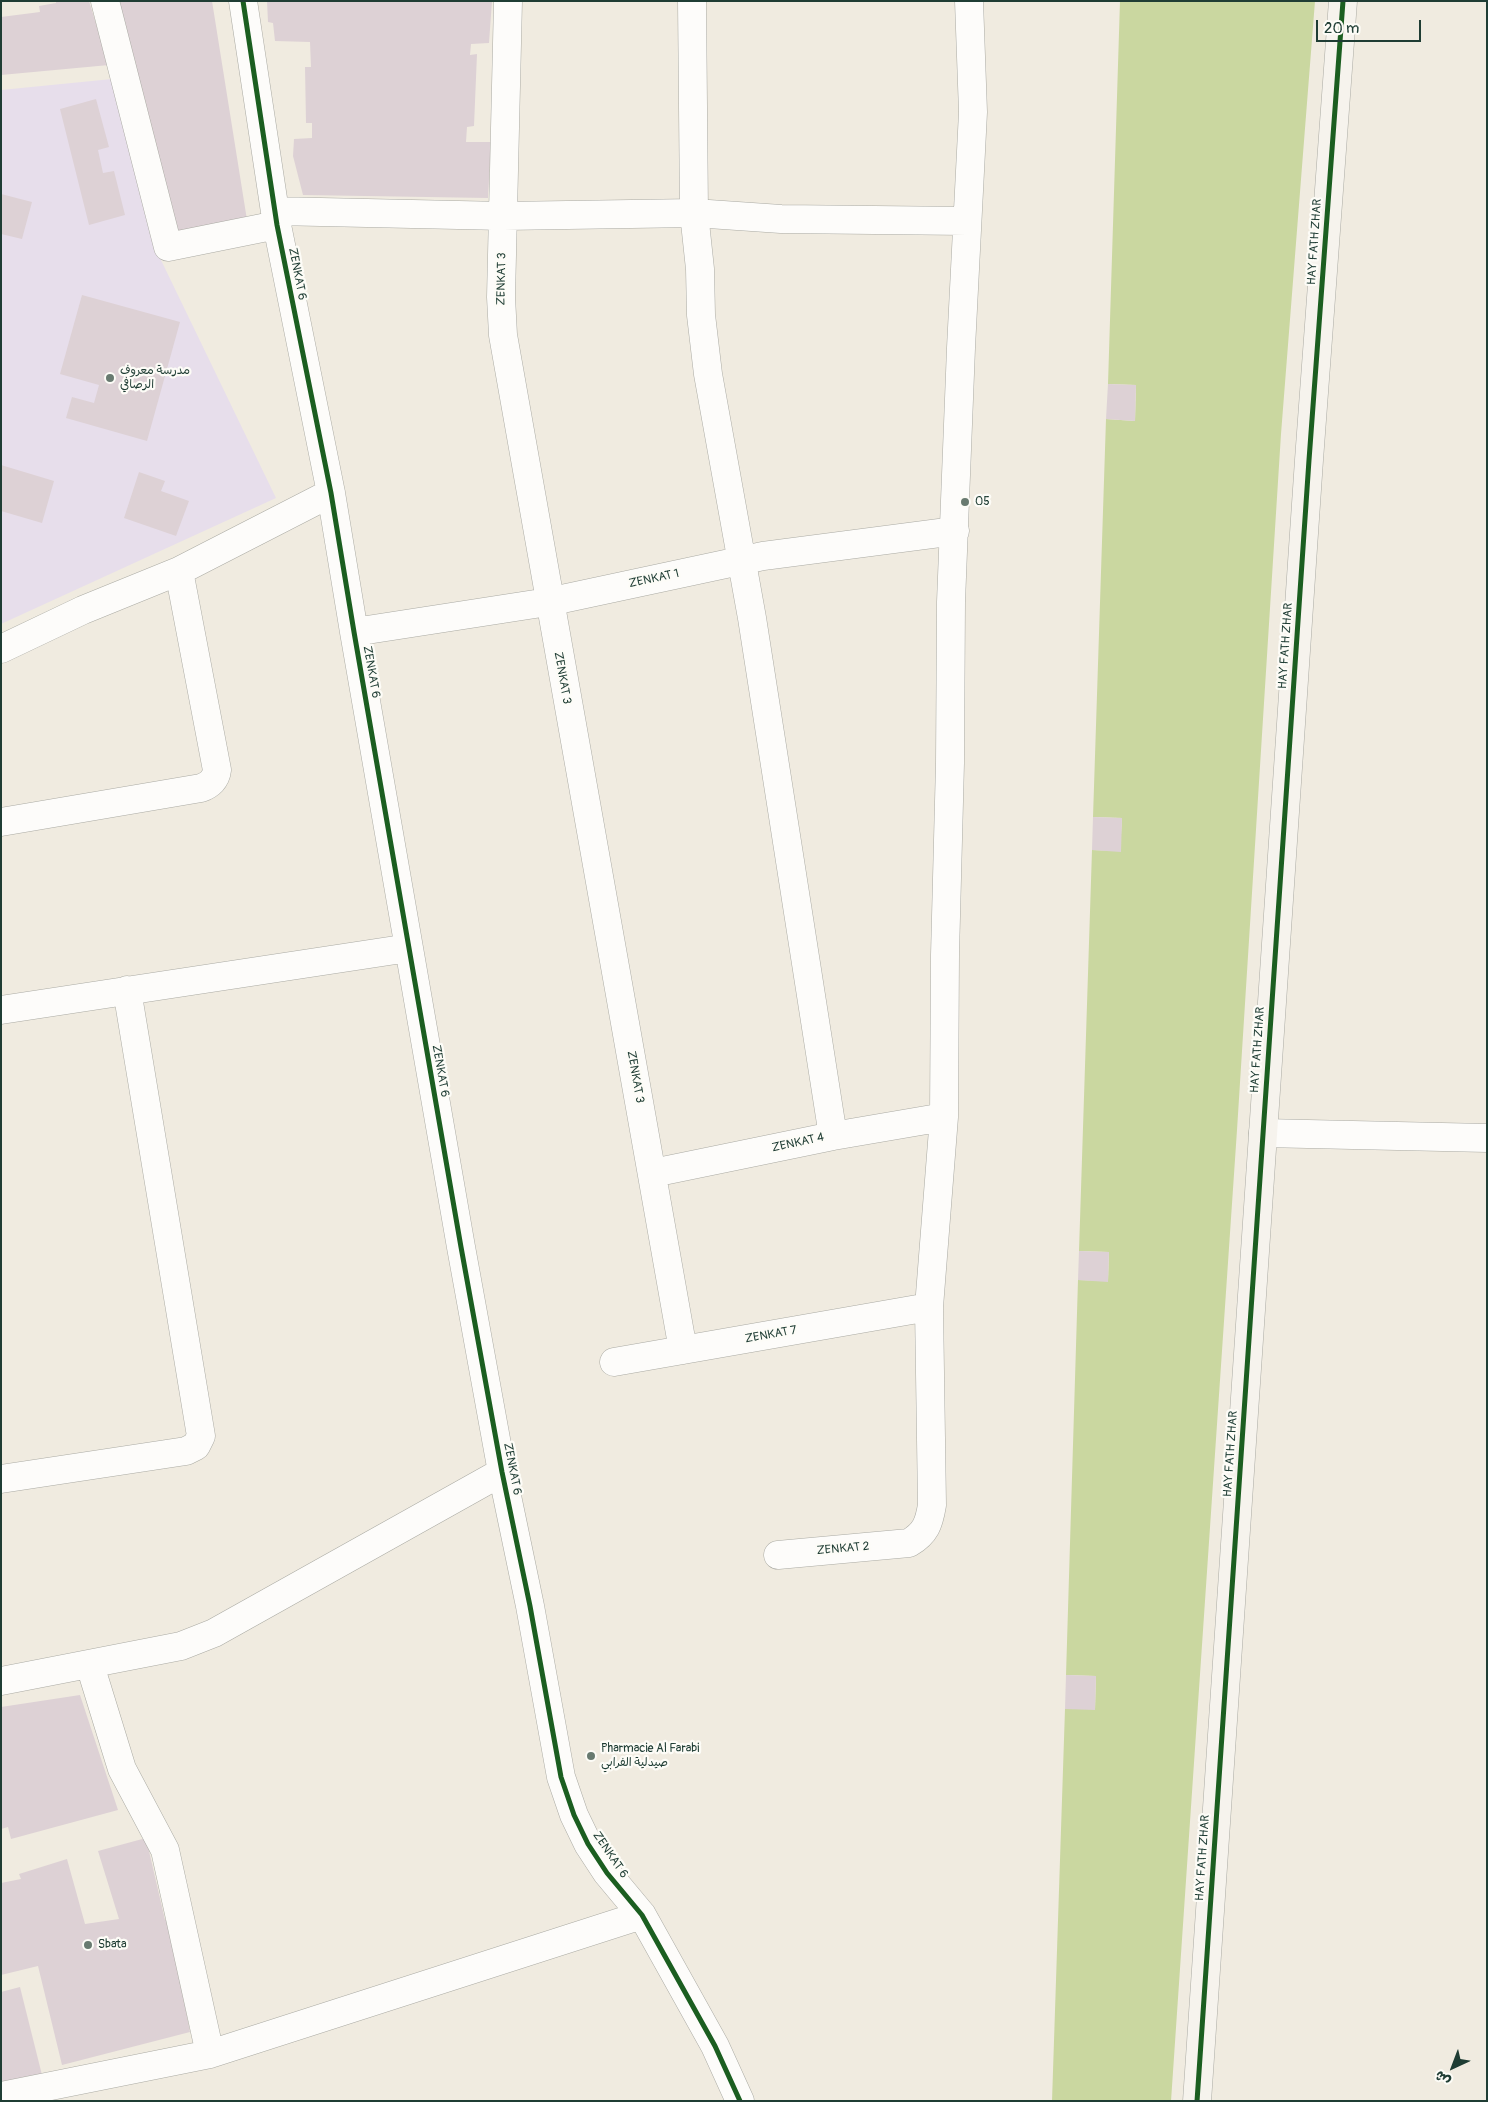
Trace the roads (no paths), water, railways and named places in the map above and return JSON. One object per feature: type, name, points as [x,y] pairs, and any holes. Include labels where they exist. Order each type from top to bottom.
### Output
[{"type":"street","points":[[105,1],[168,247],[276,218],[694,213],[781,220],[967,221]]},
{"type":"street","name":"ZENKAT 6","points":[[242,1],[276,218],[332,493],[354,632],[502,1472],[530,1606],[561,1778],[574,1815],[588,1844],[607,1873],[642,1915],[714,2046],[740,2101]]},
{"type":"street","name":"ZENKAT 3","points":[[508,1],[501,297],[502,335],[548,602],[653,1173],[683,1350]]},
{"type":"street","points":[[692,1],[694,213],[700,268],[701,315],[708,374],[752,618],[833,1136]]},
{"type":"street","points":[[929,1307],[944,1117],[950,630],[973,112],[969,1]]},
{"type":"street","name":"HAY FATH ZHAR","points":[[1197,2101],[1309,450],[1343,1]]},
{"type":"street","points":[[1,649],[83,610],[179,571],[332,493]]},
{"type":"street","name":"ZENKAT 1","points":[[354,632],[548,602],[811,548],[955,531]]},
{"type":"street","points":[[1,822],[201,788],[214,779],[217,770],[179,571]]},
{"type":"street","points":[[1,1010],[409,948]]},
{"type":"street","points":[[2,1472],[186,1451],[196,1446],[201,1436],[127,990]]},
{"type":"street","name":"ZENKAT 4","points":[[653,1173],[833,1136],[944,1117]]},
{"type":"street","points":[[1263,1133],[1487,1138]]},
{"type":"street","name":"ZENKAT 7","points":[[614,1362],[929,1307]]},
{"type":"street","name":"ZENKAT 2","points":[[778,1554],[909,1542],[919,1537],[924,1531],[929,1522],[932,1505],[929,1307]]},
{"type":"street","points":[[1,1681],[180,1646],[214,1633],[502,1472]]},
{"type":"street","points":[[90,1665],[122,1769],[165,1850],[210,2054]]},
{"type":"street","points":[[1,2096],[210,2054],[642,1915]]},
{"type":"place","name":"مدرسة معروف الرصافي","points":[[110,378]]},
{"type":"place","name":"05","points":[[965,502]]},
{"type":"place","name":"Pharmacie Al Farabi صيدلية الفرابي","points":[[591,1756]]},
{"type":"place","name":"Sbata","points":[[88,1945]]}]
